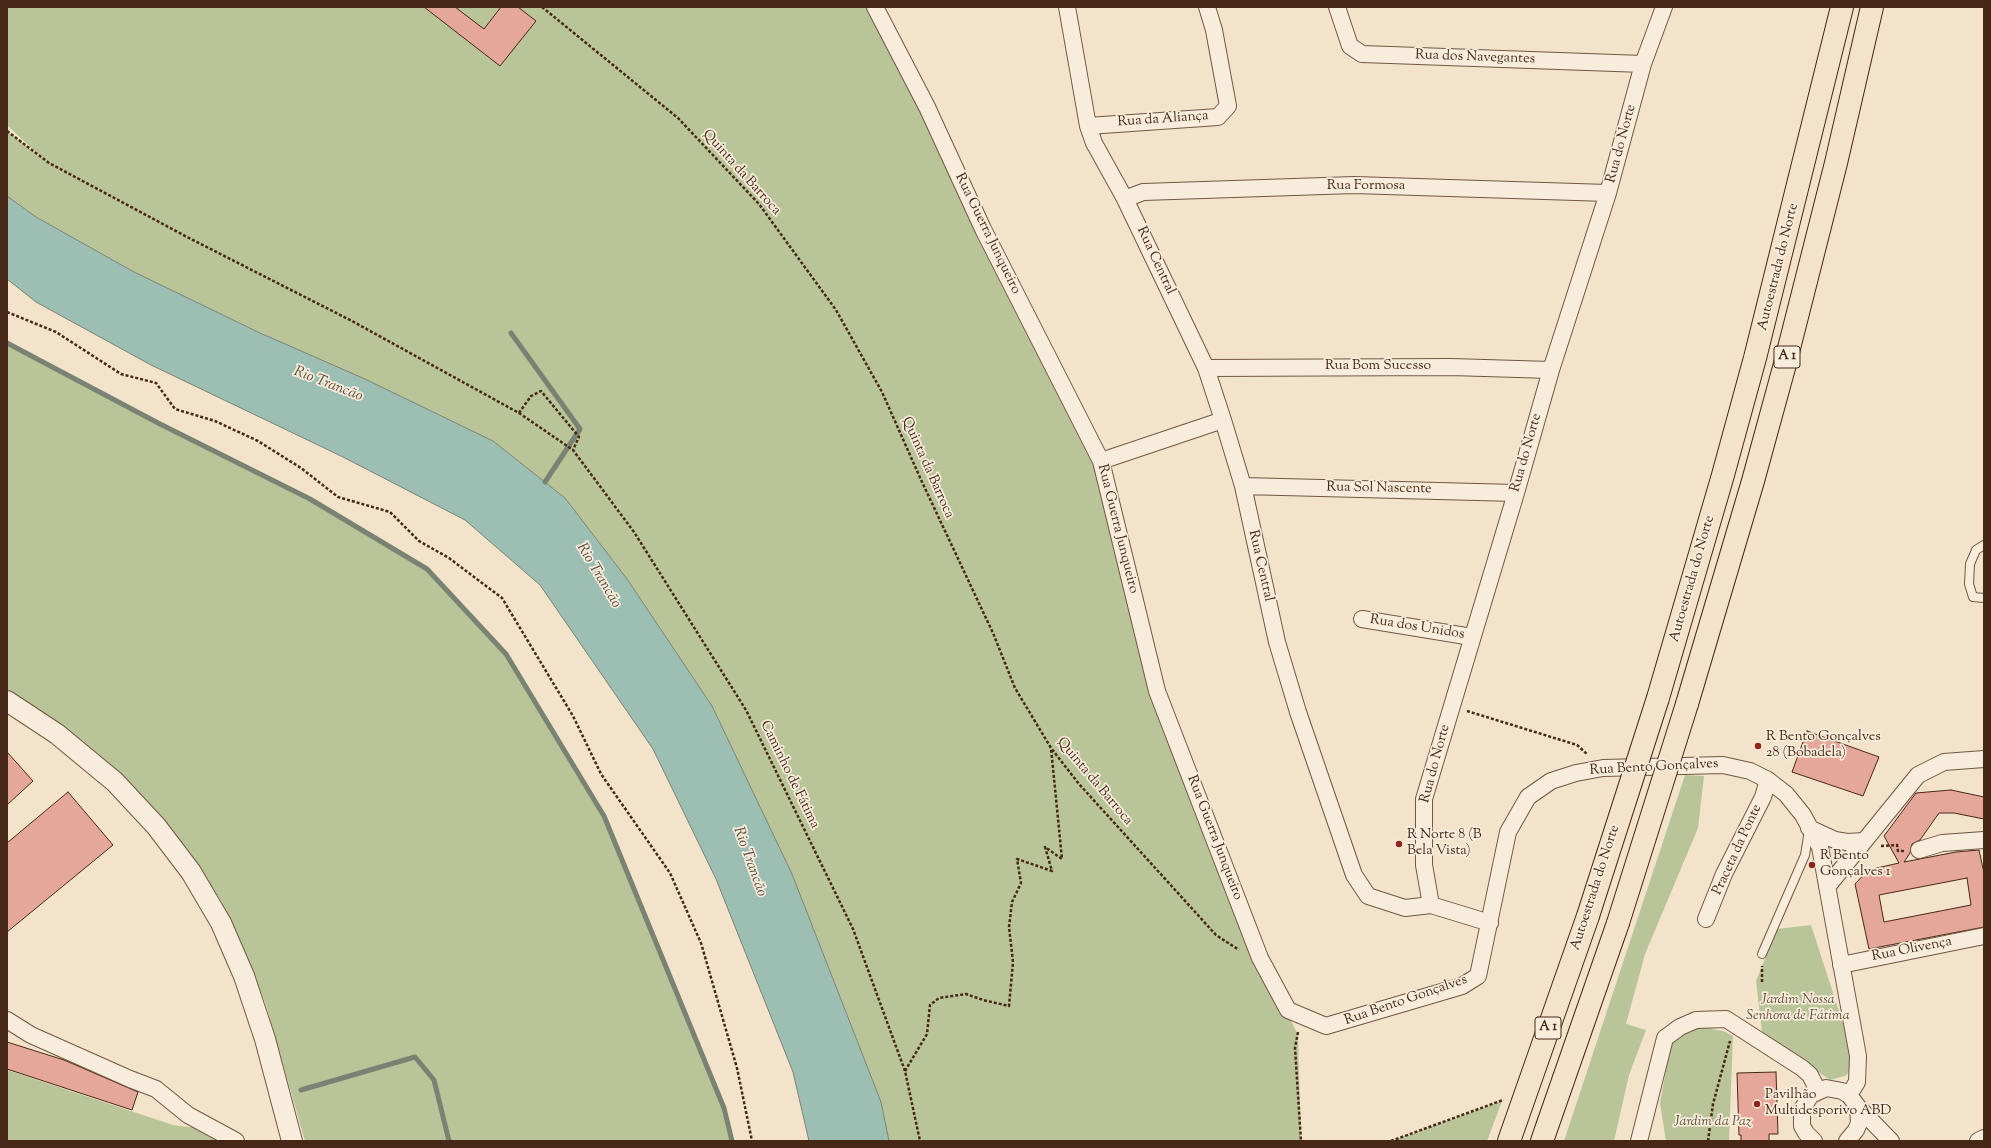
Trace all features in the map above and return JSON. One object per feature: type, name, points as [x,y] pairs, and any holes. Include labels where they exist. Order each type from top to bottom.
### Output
[{"type":"highway","name":"Autoestrada do Norte","points":[[1509,1141],[1588,916],[1658,698],[1724,475],[1755,358],[1842,7]]},
{"type":"highway","name":"A 1","points":[[1542,1141],[1618,923],[1687,704],[1751,489],[1785,364],[1834,170],[1872,7]]},
{"type":"street","name":"Rua Guerra Junqueiro","points":[[875,7],[928,108],[983,229],[1101,462],[1157,691],[1260,958],[1288,1010],[1326,1026]]},
{"type":"street","name":"Rua Central","points":[[1067,7],[1088,126],[1094,142],[1126,198],[1206,368],[1224,420],[1242,486],[1278,642],[1298,712],[1354,875],[1368,896],[1405,908],[1431,905],[1490,923]]},
{"type":"street","name":"Rua da Aliança","points":[[1088,126],[1218,117],[1228,106],[1214,30],[1207,7]]},
{"type":"street","name":"Rua dos Navegantes","points":[[1337,7],[1350,46],[1362,54],[1643,64]]},
{"type":"street","name":"Rua do Norte","points":[[1431,905],[1424,865],[1424,799],[1516,493],[1551,370],[1608,193],[1643,64],[1664,7]]},
{"type":"street","name":"Rua Formosa","points":[[1126,198],[1143,192],[1354,186],[1608,193]]},
{"type":"street","name":"Rua Bom Sucesso","points":[[1206,368],[1451,367],[1551,370]]},
{"type":"street","points":[[1101,462],[1224,420]]},
{"type":"street","name":"Rua Sol Nascente","points":[[1242,486],[1516,493]]},
{"type":"street","name":"Rua dos Unidos","points":[[1362,619],[1472,637]]},
{"type":"street","points":[[7,701],[57,734],[115,782],[156,826],[191,872],[221,923],[244,976],[265,1039],[292,1141]]},
{"type":"street","points":[[1827,887],[1918,775],[1944,762],[1984,759]]},
{"type":"street","name":"Rua Bento Gonçalves","points":[[1326,1026],[1338,1024],[1462,986],[1478,976],[1508,832],[1528,797],[1551,781],[1576,772],[1603,768],[1697,764],[1723,765],[1750,771],[1768,780],[1786,794],[1803,816],[1820,847],[1840,965],[1858,1056],[1857,1082],[1853,1101]]},
{"type":"street","name":"Praceta da Ponte","points":[[1706,919],[1724,874],[1763,797],[1768,780]]},
{"type":"street","points":[[1809,828],[1835,840],[1847,842],[1864,841]]},
{"type":"street","points":[[1919,850],[1942,843],[1984,840]]},
{"type":"street","name":"Rua Olivença","points":[[1840,965],[1984,937]]},
{"type":"street","points":[[1639,1141],[1665,1038],[1680,1027],[1696,1020],[1726,1019],[1736,1027],[1802,1068],[1810,1075],[1818,1091]]},
{"type":"street","points":[[7,1020],[31,1036],[156,1089],[188,1115],[236,1141]]},
{"type":"street","points":[[1801,1141],[1801,1117],[1806,1101],[1818,1091],[1834,1088],[1853,1101],[1891,1141]]},
{"type":"street","points":[[1853,1101],[1859,1123],[1855,1138]]},
{"type":"street","points":[[1801,1117],[1806,1133],[1814,1141]]},
{"type":"street","points":[[1978,1141],[1984,1138]]},
{"type":"lane","points":[[1984,545],[1976,550],[1970,564],[1969,584],[1974,597],[1984,598]]},
{"type":"lane","points":[[1762,954],[1805,855],[1809,828]]},
{"type":"path","name":"Quinta da Barroca","points":[[542,7],[678,118],[759,204],[836,310],[882,392],[922,482],[993,633],[1015,688],[1051,748],[1079,784],[1216,935],[1247,956],[1260,958]]},
{"type":"path","name":"Caminho de Fátima","points":[[7,131],[48,163],[189,238],[352,321],[519,413],[573,450],[634,532],[746,710],[853,929],[905,1071],[920,1141]]},
{"type":"path","points":[[7,312],[56,332],[121,374],[156,383],[175,409],[215,421],[258,441],[301,468],[338,497],[390,512],[419,542],[449,558],[502,598],[573,716],[601,774],[670,873],[701,943],[737,1068],[752,1141]]},
{"type":"path","points":[[519,413],[531,396],[540,391],[574,432],[580,437],[573,450]]},
{"type":"path","points":[[1451,706],[1577,745]]},
{"type":"path","points":[[905,1071],[927,1034],[930,1005],[938,998],[966,994],[983,1000],[1009,1006],[1013,962],[1009,928],[1012,902],[1021,883],[1017,859],[1052,872],[1045,847],[1062,859],[1051,748]]},
{"type":"path","points":[[1886,846],[1897,845],[1898,851]]},
{"type":"path","points":[[1301,1016],[1295,1048],[1301,1141]]},
{"type":"path","points":[[1708,1141],[1713,1104],[1729,1046],[1730,1035],[1736,1027]]},
{"type":"path","points":[[1391,1141],[1502,1101],[1504,1095]]},
{"type":"green space","points":[[7,7],[875,7],[1101,461],[1157,691],[1260,958],[1298,1035],[1301,1141],[889,1141],[881,1102],[792,874],[712,706],[627,579],[565,498],[493,441],[365,379],[260,333],[134,272],[36,217],[7,196],[7,131],[43,159],[7,125]]},
{"type":"green space","points":[[7,343],[160,424],[310,499],[427,569],[506,654],[604,816],[724,1108],[732,1141],[305,1141],[266,1005],[243,946],[220,899],[180,842],[134,787],[116,769],[75,737],[7,691]]},
{"type":"green space","points":[[1685,775],[1704,776],[1698,828],[1645,954],[1626,1024],[1646,1030],[1629,1075],[1614,1141],[1564,1141]]},
{"type":"green space","name":"Jardim Nossa Senhora de Fátima","points":[[1811,925],[1849,1042],[1851,1070],[1845,1076],[1830,1080],[1762,1032],[1756,981],[1777,929]]},
{"type":"green space","name":"Jardim da Paz","points":[[1696,1026],[1723,1031],[1733,1036],[1729,1141],[1666,1141],[1660,1103],[1672,1038]]},
{"type":"green space","points":[[7,1070],[173,1125],[205,1129],[219,1141],[7,1141]]},
{"type":"green space","points":[[1502,1101],[1487,1141],[1391,1141]]},
{"type":"water","name":"Rio Trancão","points":[[7,196],[36,217],[134,272],[260,333],[365,379],[493,441],[565,498],[627,579],[712,706],[792,874],[881,1102],[889,1141],[809,1141],[793,1072],[716,879],[653,749],[540,585],[465,520],[343,457],[151,365],[36,302],[7,279]]},
{"type":"building","points":[[424,7],[455,7],[484,29],[501,7],[518,7],[536,21],[500,66]]},
{"type":"building","points":[[1807,731],[1879,757],[1863,796],[1792,772]]},
{"type":"building","points":[[7,752],[33,781],[7,805]]},
{"type":"building","points":[[1951,790],[1984,797],[1984,819],[1954,813],[1939,813],[1920,840],[1912,844],[1910,853],[1904,862],[1956,852],[1979,850],[1984,873],[1984,927],[1869,949],[1855,884],[1868,870],[1899,863],[1884,836],[1916,793]],"holes":[[[1967,878],[1971,905],[1884,922],[1879,895]]]},
{"type":"building","points":[[68,792],[113,845],[7,932],[7,843]]},
{"type":"building","points":[[7,1042],[64,1060],[138,1092],[132,1110],[7,1069]]},
{"type":"building","name":"Pavilhão Multidesporivo ABD","points":[[1776,1072],[1778,1134],[1769,1134],[1769,1141],[1741,1141],[1741,1135],[1739,1135],[1737,1073]]},
{"type":"waterway","points":[[511,333],[580,429],[545,482]]},
{"type":"waterway","points":[[7,343],[160,424],[310,499],[427,569],[506,654],[604,816],[724,1108],[732,1141]]},
{"type":"waterway","points":[[301,1090],[415,1057],[434,1080],[449,1141]]},
{"type":"place","name":"R Bento Gonçalves 28 (Bobadela)","points":[[1758,746]]},
{"type":"place","name":"R Norte 8 (B Bela Vista)","points":[[1399,844]]},
{"type":"place","name":"R Bento Gonçalves 1","points":[[1812,865]]},
{"type":"place","name":"Pavilhão Multidesporivo ABD","points":[[1757,1104]]}]
